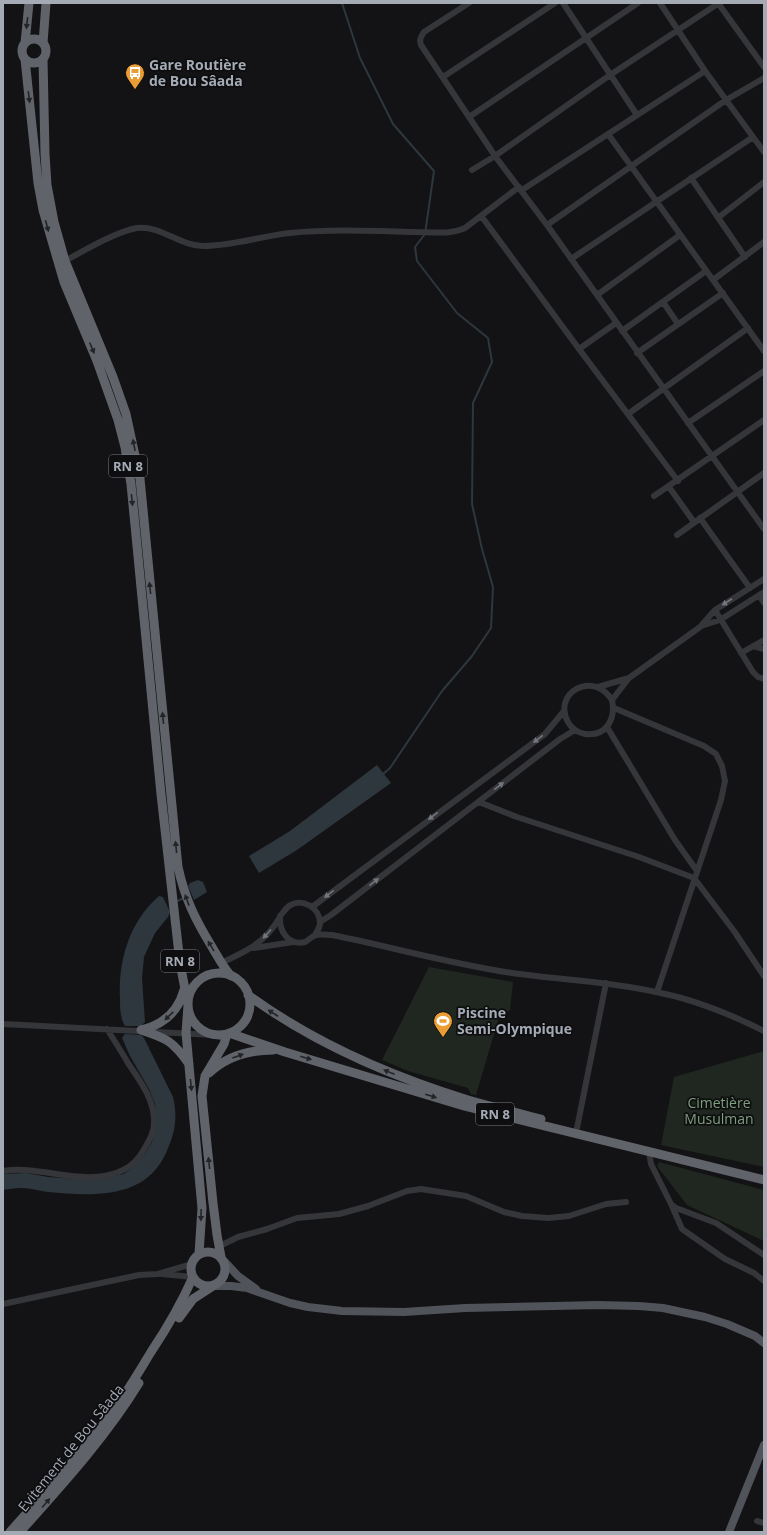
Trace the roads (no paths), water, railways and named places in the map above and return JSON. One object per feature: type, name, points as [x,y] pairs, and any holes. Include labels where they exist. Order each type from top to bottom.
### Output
[{"type":"highway","points":[[30,3],[25,43],[22,49],[25,59],[34,63],[43,58],[46,49],[43,43],[46,3]]},
{"type":"highway","points":[[25,43],[34,39],[43,43]]},
{"type":"highway","name":"RN 8","points":[[43,58],[47,185],[54,222],[65,261],[113,377],[126,414],[140,479],[168,778],[178,867],[182,885],[193,914],[221,963],[231,976]]},
{"type":"highway","name":"RN 8","points":[[25,59],[38,183],[43,210],[64,282],[109,391],[125,447],[131,484],[171,887],[176,917],[178,949],[188,1005]]},
{"type":"highway","points":[[188,1005],[191,1019],[207,1033],[214,1035],[228,1034],[238,1029],[244,1022],[248,1013],[248,994],[241,984],[231,976],[214,974],[205,977],[198,982],[192,988],[189,996],[188,1005],[186,1033],[202,1208],[199,1254],[192,1264],[191,1270],[193,1277],[200,1285],[213,1286],[223,1279],[225,1274],[217,1235],[213,1203],[203,1102],[203,1088],[205,1076],[224,1044],[228,1034]]},
{"type":"highway","points":[[141,1030],[156,1026],[169,1016],[179,1004],[185,989]]},
{"type":"highway","name":"RN 8","points":[[248,994],[287,1021],[314,1037],[351,1055],[391,1073],[468,1100],[764,1174]]},
{"type":"highway","points":[[141,1030],[163,1037],[173,1044],[189,1064]]},
{"type":"highway","name":"RN 8","points":[[228,1034],[464,1106],[764,1180]]},
{"type":"highway","points":[[205,1076],[220,1064],[236,1056],[260,1050],[285,1052]]},
{"type":"highway","points":[[199,1254],[211,1252],[223,1260]]},
{"type":"highway","name":"Evitement de Bou Sâada","points":[[10,1532],[80,1452],[125,1395],[170,1323],[193,1277]]},
{"type":"highway","name":"Evitement de Bou Sâada","points":[[20,1532],[67,1478],[124,1407],[185,1309],[193,1299],[213,1286]]},
{"type":"main road","points":[[223,1260],[238,1276],[262,1293]]},
{"type":"main road","points":[[213,1286],[231,1286],[262,1293],[290,1303],[342,1311],[404,1312],[465,1308],[639,1306],[663,1308],[720,1321],[755,1336],[764,1343]]},
{"type":"main road","points":[[729,1532],[764,1445]]},
{"type":"street","points":[[469,3],[424,32],[419,41],[421,45],[495,156],[547,225],[637,353],[763,527]]},
{"type":"street","points":[[443,77],[555,3]]},
{"type":"street","points":[[563,3],[637,115]]},
{"type":"street","points":[[469,117],[638,3]]},
{"type":"street","points":[[660,3],[705,71],[764,152]]},
{"type":"street","points":[[472,170],[495,156],[610,75],[718,3],[764,67]]},
{"type":"street","points":[[65,261],[110,238],[136,228],[153,230],[188,243],[203,246],[238,243],[288,233],[320,231],[455,231],[465,228],[520,188],[608,134],[705,71]]},
{"type":"street","points":[[547,225],[726,100],[764,78]]},
{"type":"street","points":[[608,134],[764,351]]},
{"type":"street","points":[[571,259],[753,137]]},
{"type":"street","points":[[691,178],[745,257]]},
{"type":"street","points":[[719,217],[764,182]]},
{"type":"street","points":[[482,217],[678,481]]},
{"type":"street","points":[[597,295],[680,235]]},
{"type":"street","points":[[713,280],[764,242]]},
{"type":"street","points":[[622,331],[706,271]]},
{"type":"street","points":[[637,353],[723,293]]},
{"type":"street","points":[[663,302],[678,324]]},
{"type":"street","points":[[579,349],[616,323]]},
{"type":"street","points":[[628,414],[748,328]]},
{"type":"street","points":[[688,422],[764,371]]},
{"type":"street","points":[[654,496],[678,481],[764,420]]},
{"type":"street","points":[[676,535],[764,473]]},
{"type":"street","points":[[669,486],[694,522]]},
{"type":"street","points":[[700,518],[750,588]]},
{"type":"street","points":[[612,700],[629,678],[700,627],[715,610],[764,579]]},
{"type":"street","points":[[700,627],[720,620],[762,593],[764,603]]},
{"type":"street","points":[[715,610],[753,672],[758,677],[764,679]]},
{"type":"street","points":[[741,653],[764,640]]},
{"type":"street","points":[[753,646],[764,649]]},
{"type":"street","points":[[598,687],[629,678]]},
{"type":"street","points":[[587,685],[598,687],[608,694],[612,700],[614,708],[613,716],[607,727],[598,733],[582,734],[569,725],[564,711],[565,703],[573,691],[587,685]]},
{"type":"street","points":[[614,708],[704,746],[716,754],[722,766],[724,781],[721,800],[657,992]]},
{"type":"street","points":[[312,907],[545,734],[564,711]]},
{"type":"street","points":[[607,727],[675,840],[697,871]]},
{"type":"street","points":[[320,922],[331,916],[560,739],[575,730]]},
{"type":"street","points":[[479,802],[524,819],[639,857],[694,878],[734,931],[764,976]]},
{"type":"street","points":[[221,963],[251,949],[308,941],[315,935],[319,928],[320,922],[316,911],[312,907],[300,903],[289,906],[268,934],[251,949]]},
{"type":"street","points":[[280,916],[283,934],[293,942]]},
{"type":"street","points":[[315,935],[332,935],[430,958],[512,973],[606,984],[657,992],[740,1018],[764,1031]]},
{"type":"street","points":[[577,1128],[606,984]]},
{"type":"street","points":[[3,1024],[214,1035]]},
{"type":"street","points":[[3,1171],[35,1171],[93,1177],[124,1171],[141,1156],[152,1134],[154,1123],[152,1106],[139,1078],[107,1029]]},
{"type":"street","points":[[649,1152],[651,1164],[682,1229],[724,1259],[754,1273],[764,1281]]},
{"type":"street","points":[[220,1246],[238,1237],[267,1229],[297,1218],[338,1214],[368,1206],[407,1191],[421,1189],[442,1191],[466,1196],[504,1212],[522,1216],[548,1218],[569,1216],[606,1204],[626,1202]]},
{"type":"street","points":[[671,1204],[676,1208],[716,1223],[764,1255]]},
{"type":"street","points":[[3,1304],[139,1276],[158,1274],[192,1264]]},
{"type":"street","points":[[158,1274],[193,1277]]},
{"type":"waterway","points":[[342,3],[360,58],[393,124],[434,171],[425,234],[415,247],[417,261],[457,313],[488,338],[492,362],[473,403],[472,504],[482,549],[493,587],[491,628],[472,656],[442,691],[390,768],[382,775]]},
{"type":"waterway","points":[[175,902],[184,898]]},
{"type":"place","name":"Gare Routière de Bou Sâada","points":[[135,90]]},
{"type":"place","name":"Piscine Semi-Olympique","points":[[443,1038]]},
{"type":"park label","name":"Cimetière Musulman","points":[[719,1112]]}]
